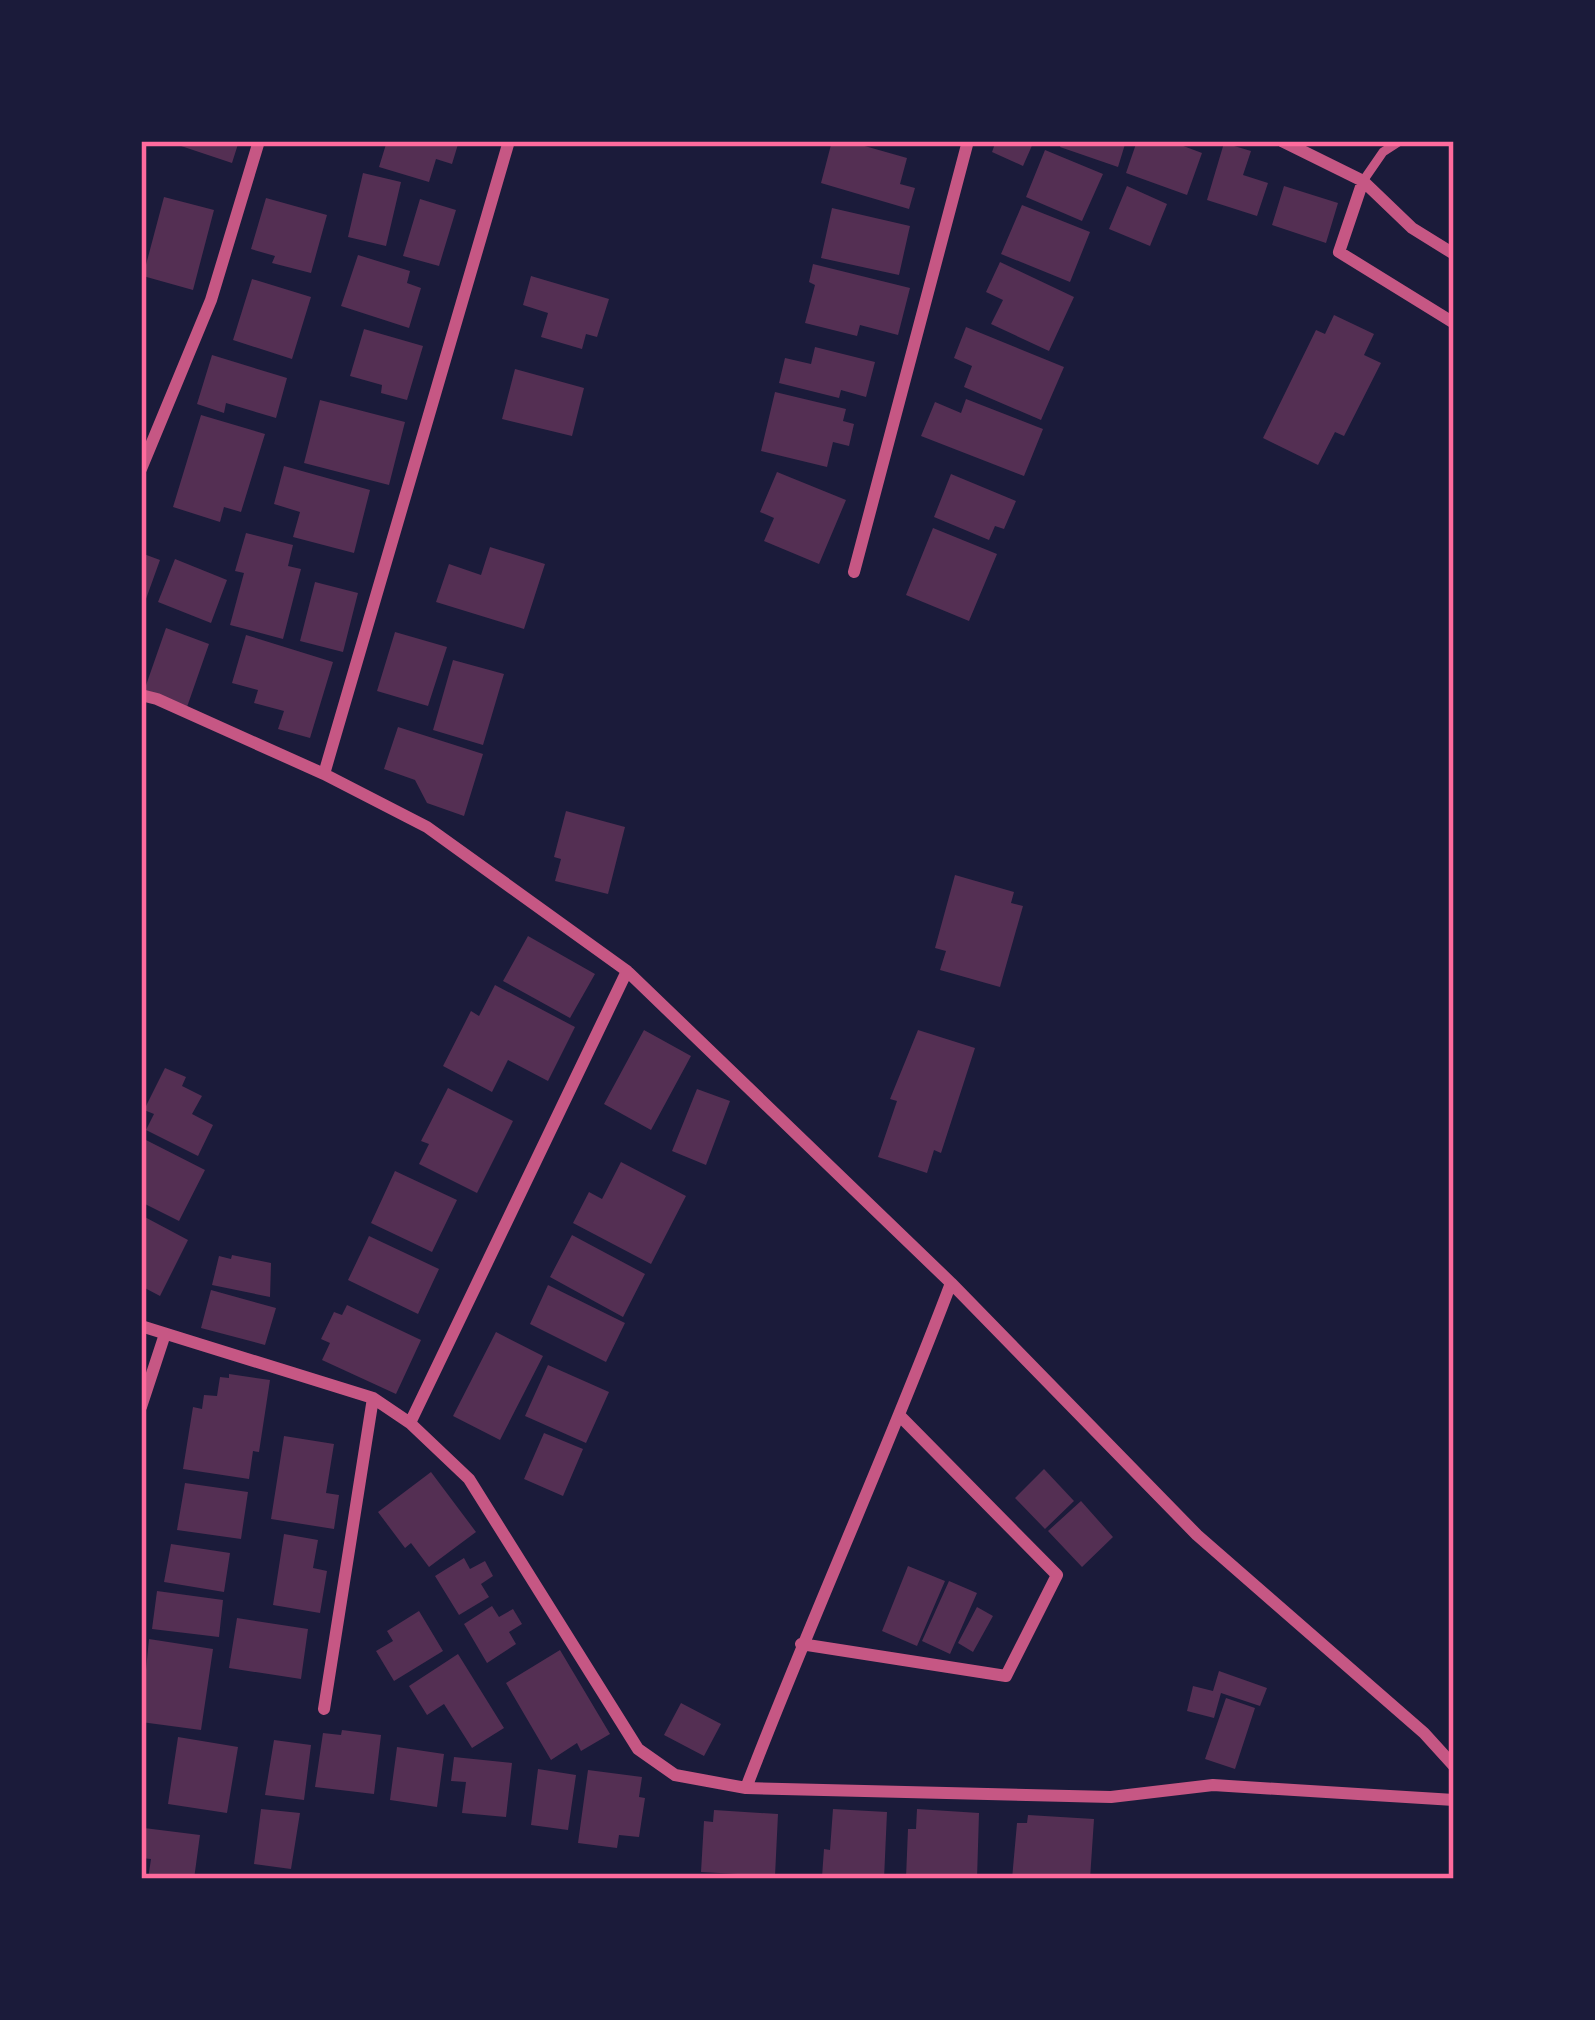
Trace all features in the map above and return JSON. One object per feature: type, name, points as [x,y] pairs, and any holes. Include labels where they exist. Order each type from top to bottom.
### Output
[{"type":"street","points":[[141,469],[211,300],[259,141]]},
{"type":"street","points":[[324,774],[509,141]]},
{"type":"street","points":[[854,572],[968,141]]},
{"type":"street","points":[[1282,141],[1364,181],[1412,227],[1454,254]]},
{"type":"street","points":[[1364,181],[1339,252],[1454,323]]},
{"type":"street","points":[[141,695],[324,774],[427,827],[627,971],[951,1283],[1197,1534],[1424,1733],[1454,1766]]},
{"type":"street","points":[[410,1423],[627,971]]},
{"type":"street","points":[[746,1788],[801,1644],[901,1417],[951,1283]]},
{"type":"street","points":[[141,1326],[373,1397],[410,1423],[469,1479],[638,1749],[674,1775],[746,1788],[1112,1797],[1213,1786],[1454,1800]]},
{"type":"street","points":[[141,1407],[165,1334]]},
{"type":"street","points":[[323,1709],[373,1397]]},
{"type":"street","points":[[801,1644],[1006,1676],[1057,1575],[901,1417]]},
{"type":"lane","points":[[1364,181],[1383,152],[1400,141]]},
{"type":"building","points":[[166,141],[239,141],[232,163]]},
{"type":"building","points":[[387,141],[459,141],[452,164],[436,159],[429,182],[379,167]]},
{"type":"building","points":[[832,141],[907,158],[900,184],[915,188],[909,209],[821,183]]},
{"type":"building","points":[[996,141],[1034,141],[1023,166],[992,152]]},
{"type":"building","points":[[1062,141],[1126,141],[1118,167],[1060,147]]},
{"type":"building","points":[[1137,141],[1170,141],[1202,153],[1187,195],[1126,173]]},
{"type":"building","points":[[1224,143],[1251,151],[1243,175],[1268,183],[1257,216],[1207,200]]},
{"type":"building","points":[[1045,150],[1103,174],[1082,221],[1026,197]]},
{"type":"building","points":[[363,173],[401,182],[386,246],[348,237]]},
{"type":"building","points":[[1127,186],[1167,204],[1150,246],[1109,229]]},
{"type":"building","points":[[1284,186],[1338,203],[1326,243],[1272,225]]},
{"type":"building","points":[[164,197],[214,210],[193,290],[143,276]]},
{"type":"building","points":[[266,198],[327,215],[311,273],[272,263],[275,256],[251,249]]},
{"type":"building","points":[[420,199],[456,210],[439,266],[403,256]]},
{"type":"building","points":[[1022,205],[1090,232],[1070,282],[1001,254]]},
{"type":"building","points":[[832,208],[910,226],[899,275],[821,258]]},
{"type":"building","points":[[358,255],[410,271],[407,283],[421,288],[409,328],[341,306]]},
{"type":"building","points":[[1000,262],[1074,297],[1049,351],[991,324],[1003,300],[986,292]]},
{"type":"building","points":[[813,264],[910,288],[898,335],[860,325],[857,336],[805,323],[815,285],[809,282]]},
{"type":"building","points":[[531,276],[609,299],[597,337],[586,334],[582,349],[541,337],[548,313],[523,305]]},
{"type":"building","points":[[252,279],[311,297],[292,359],[233,340]]},
{"type":"building","points":[[1334,315],[1374,334],[1364,355],[1381,363],[1344,436],[1335,432],[1318,465],[1263,438],[1316,330],[1325,334]]},
{"type":"building","points":[[966,327],[1064,367],[1041,420],[964,387],[972,366],[954,358]]},
{"type":"building","points":[[364,329],[423,346],[407,400],[381,393],[382,385],[350,376]]},
{"type":"building","points":[[815,347],[875,362],[866,397],[841,390],[839,398],[779,383],[785,358],[811,364]]},
{"type":"building","points":[[212,355],[287,378],[276,418],[226,403],[224,413],[197,404]]},
{"type":"building","points":[[515,369],[584,388],[572,436],[502,419]]},
{"type":"building","points":[[775,392],[846,409],[843,421],[854,424],[849,446],[833,442],[827,467],[761,451]]},
{"type":"building","points":[[966,399],[1043,429],[1024,476],[921,436],[935,402],[961,413]]},
{"type":"building","points":[[320,400],[405,422],[389,485],[304,463]]},
{"type":"building","points":[[201,415],[265,434],[241,512],[224,507],[220,522],[173,507]]},
{"type":"building","points":[[284,466],[370,490],[354,553],[293,537],[300,512],[274,504]]},
{"type":"building","points":[[777,472],[846,500],[819,564],[764,541],[774,518],[760,512]]},
{"type":"building","points":[[951,474],[1016,501],[1004,529],[995,526],[989,540],[934,517]]},
{"type":"building","points":[[933,528],[997,554],[969,621],[906,595]]},
{"type":"building","points":[[246,533],[293,545],[288,566],[301,569],[283,639],[230,625],[244,573],[235,571]]},
{"type":"building","points":[[490,547],[545,564],[524,629],[436,602],[449,564],[481,575]]},
{"type":"building","points":[[141,553],[160,560],[142,610],[141,610]]},
{"type":"building","points":[[175,559],[227,580],[211,623],[158,602]]},
{"type":"building","points":[[315,582],[358,593],[343,652],[300,641]]},
{"type":"building","points":[[166,628],[209,644],[187,707],[144,691]]},
{"type":"building","points":[[395,632],[447,647],[428,706],[377,691]]},
{"type":"building","points":[[246,635],[333,662],[310,738],[278,729],[284,711],[254,703],[258,690],[232,683]]},
{"type":"building","points":[[453,660],[504,674],[483,745],[433,730]]},
{"type":"building","points":[[398,727],[483,754],[464,816],[427,803],[415,780],[384,769]]},
{"type":"building","points":[[566,811],[625,827],[608,894],[555,881],[561,859],[554,857]]},
{"type":"building","points":[[955,875],[1014,892],[1011,903],[1023,906],[1000,987],[940,970],[946,951],[935,948]]},
{"type":"building","points":[[528,936],[595,974],[570,1018],[503,981]]},
{"type":"building","points":[[495,985],[575,1027],[548,1081],[508,1060],[492,1092],[443,1066],[471,1011],[479,1016]]},
{"type":"building","points":[[644,1030],[691,1056],[651,1130],[604,1104]]},
{"type":"building","points":[[918,1030],[975,1048],[941,1153],[934,1150],[927,1173],[878,1157],[897,1101],[890,1099]]},
{"type":"building","points":[[165,1068],[186,1077],[182,1086],[202,1096],[192,1114],[213,1125],[198,1156],[146,1130],[154,1114],[144,1110]]},
{"type":"building","points":[[448,1088],[513,1121],[477,1193],[419,1164],[429,1144],[421,1141]]},
{"type":"building","points":[[697,1089],[730,1101],[706,1165],[672,1151]]},
{"type":"building","points":[[144,1139],[205,1170],[179,1221],[141,1202]]},
{"type":"building","points":[[621,1162],[686,1196],[651,1264],[573,1223],[589,1192],[602,1199]]},
{"type":"building","points":[[395,1171],[457,1200],[432,1252],[371,1223]]},
{"type":"building","points":[[141,1215],[188,1240],[160,1296],[141,1286]]},
{"type":"building","points":[[572,1235],[645,1274],[623,1317],[550,1277]]},
{"type":"building","points":[[369,1236],[439,1269],[418,1314],[348,1280]]},
{"type":"building","points":[[232,1255],[271,1263],[270,1297],[212,1285],[219,1256],[231,1259]]},
{"type":"building","points":[[548,1285],[625,1323],[606,1362],[530,1324]]},
{"type":"building","points":[[211,1290],[276,1308],[265,1345],[201,1328]]},
{"type":"building","points":[[347,1305],[421,1340],[396,1394],[322,1360],[330,1343],[321,1339],[334,1312],[342,1315]]},
{"type":"building","points":[[496,1332],[543,1356],[500,1440],[453,1416]]},
{"type":"building","points":[[548,1365],[609,1392],[586,1443],[525,1416]]},
{"type":"building","points":[[229,1374],[270,1380],[259,1452],[253,1451],[249,1479],[183,1469],[193,1407],[202,1409],[204,1395],[217,1396],[220,1377],[229,1378]]},
{"type":"building","points":[[544,1433],[583,1449],[563,1496],[524,1479]]},
{"type":"building","points":[[284,1436],[334,1444],[326,1493],[339,1495],[334,1529],[271,1519]]},
{"type":"building","points":[[1044,1469],[1074,1501],[1045,1529],[1015,1498]]},
{"type":"building","points":[[431,1472],[476,1532],[429,1567],[411,1543],[405,1548],[378,1512]]},
{"type":"building","points":[[185,1483],[248,1492],[241,1539],[177,1530]]},
{"type":"building","points":[[1081,1501],[1113,1537],[1082,1567],[1048,1531]]},
{"type":"building","points":[[284,1534],[318,1540],[313,1568],[327,1571],[320,1613],[273,1605]]},
{"type":"building","points":[[171,1544],[230,1553],[224,1592],[164,1582]]},
{"type":"building","points":[[464,1558],[470,1569],[485,1561],[493,1576],[481,1584],[489,1597],[459,1615],[435,1576]]},
{"type":"building","points":[[908,1566],[945,1581],[917,1646],[882,1631]]},
{"type":"building","points":[[949,1581],[977,1593],[950,1654],[922,1641]]},
{"type":"building","points":[[157,1591],[223,1600],[219,1637],[152,1629]]},
{"type":"building","points":[[492,1606],[499,1617],[513,1609],[522,1624],[509,1632],[516,1644],[487,1663],[464,1624]]},
{"type":"building","points":[[977,1607],[993,1616],[973,1652],[958,1643]]},
{"type":"building","points":[[419,1611],[443,1651],[394,1681],[376,1651],[393,1641],[387,1631]]},
{"type":"building","points":[[237,1618],[308,1629],[301,1679],[229,1668]]},
{"type":"building","points":[[149,1639],[213,1649],[201,1730],[141,1722]]},
{"type":"building","points":[[560,1650],[610,1734],[581,1751],[577,1743],[551,1760],[506,1683]]},
{"type":"building","points":[[458,1654],[504,1728],[472,1748],[444,1704],[427,1715],[409,1686]]},
{"type":"building","points":[[1219,1671],[1267,1688],[1260,1706],[1221,1693],[1214,1718],[1187,1711],[1193,1686],[1213,1691]]},
{"type":"building","points":[[1226,1698],[1255,1708],[1235,1769],[1205,1759]]},
{"type":"building","points":[[681,1703],[721,1724],[704,1756],[664,1735]]},
{"type":"building","points":[[342,1730],[381,1735],[374,1794],[315,1787],[323,1733],[341,1735]]},
{"type":"building","points":[[178,1737],[238,1747],[227,1813],[168,1804]]},
{"type":"building","points":[[274,1740],[311,1745],[304,1800],[265,1795]]},
{"type":"building","points":[[397,1747],[444,1754],[437,1807],[390,1800]]},
{"type":"building","points":[[454,1757],[512,1763],[506,1817],[462,1813],[466,1782],[451,1781]]},
{"type":"building","points":[[538,1769],[576,1775],[568,1830],[531,1825]]},
{"type":"building","points":[[588,1770],[642,1777],[639,1797],[645,1798],[639,1837],[619,1835],[617,1848],[578,1843]]},
{"type":"building","points":[[261,1809],[300,1813],[291,1869],[254,1864]]},
{"type":"building","points":[[833,1809],[887,1812],[884,1879],[822,1877]]},
{"type":"building","points":[[917,1809],[979,1813],[977,1879],[906,1878],[908,1829],[916,1829]]},
{"type":"building","points":[[714,1810],[778,1814],[775,1876],[701,1872],[704,1821],[713,1822]]},
{"type":"building","points":[[1028,1815],[1094,1819],[1090,1879],[1012,1879],[1017,1823],[1027,1823]]},
{"type":"building","points":[[144,1828],[200,1835],[194,1879],[148,1879],[151,1859],[141,1858]]}]
